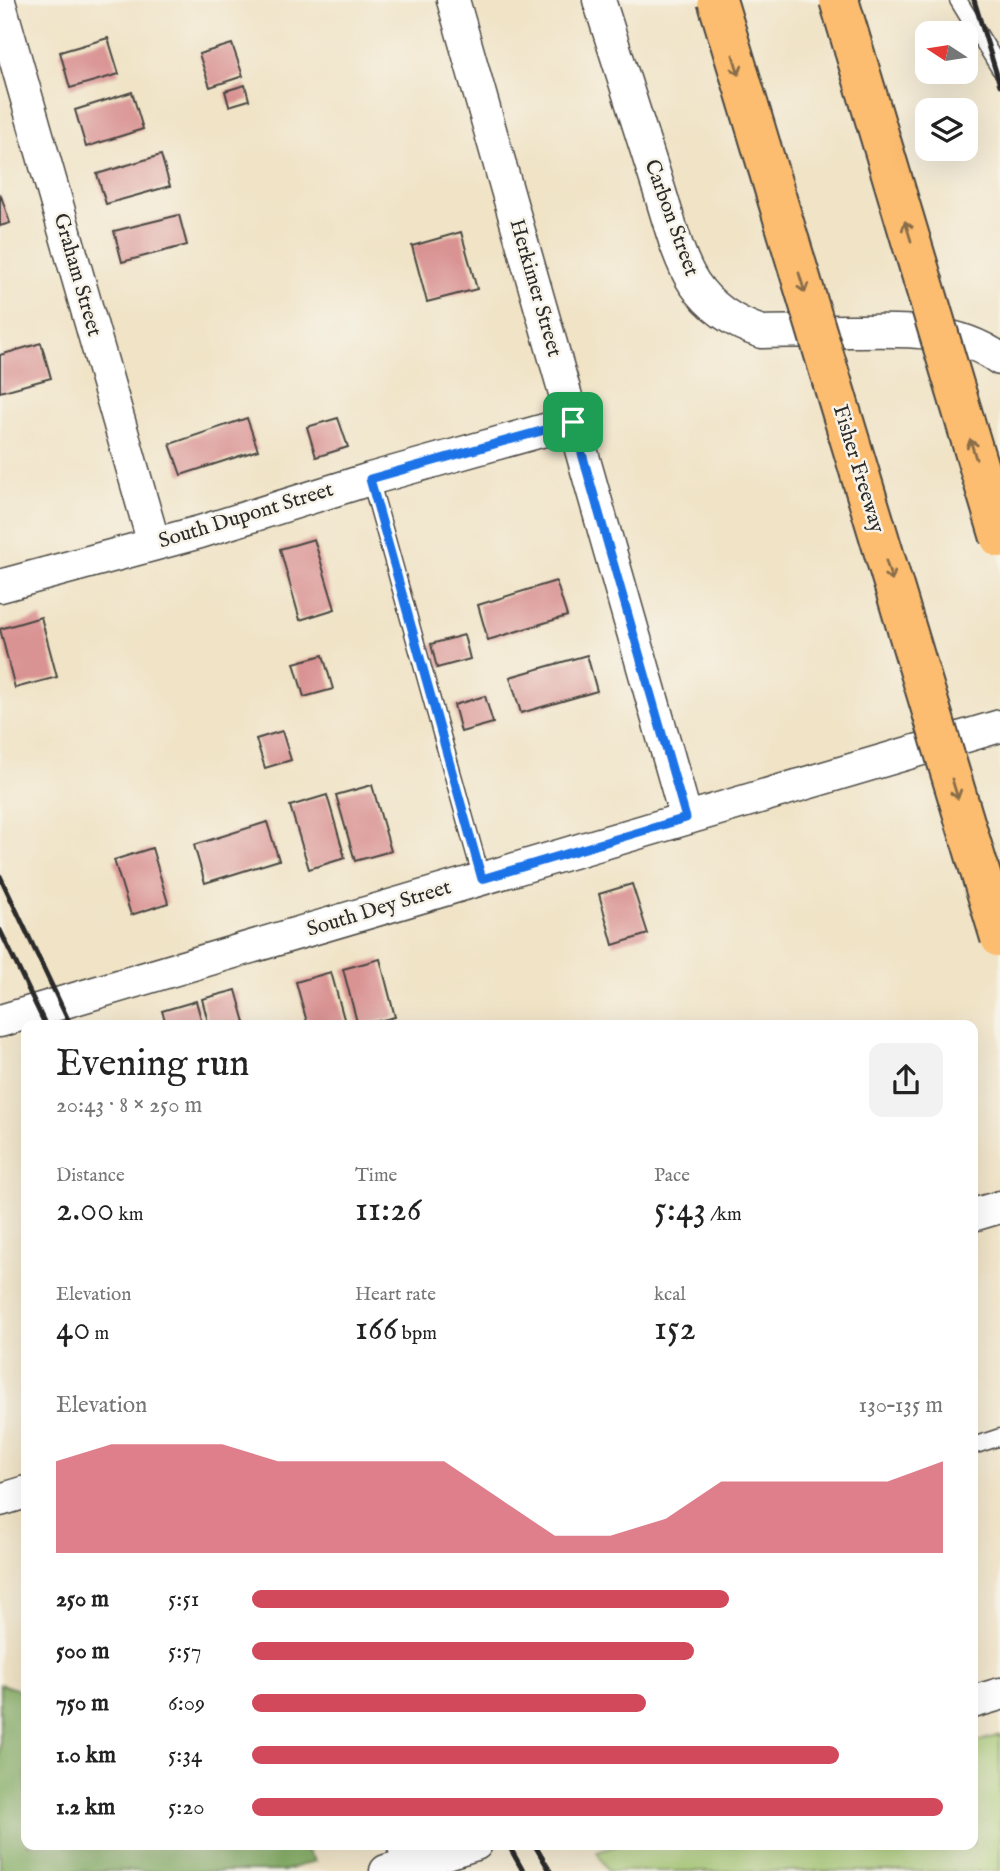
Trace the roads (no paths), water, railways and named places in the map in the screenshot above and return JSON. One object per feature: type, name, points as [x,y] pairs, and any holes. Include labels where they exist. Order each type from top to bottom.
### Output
[{"type":"highway","name":"Fisher Freeway","points":[[717,0],[1000,938]]},
{"type":"highway","points":[[839,0],[1000,538]]},
{"type":"street","name":"Herkimer Street","points":[[453,0],[686,818]]},
{"type":"street","name":"Carbon Street","points":[[599,0],[685,266],[694,284],[720,313],[762,332],[913,330],[964,339],[1000,359]]},
{"type":"street","name":"Graham Street","points":[[0,5],[154,544]]},
{"type":"street","name":"South Dupont Street","points":[[0,586],[200,532],[370,479],[573,422]]},
{"type":"street","name":"South Dey Street","points":[[0,1021],[1000,726]]},
{"type":"street","points":[[978,1214],[1000,1207]]},
{"type":"street","points":[[0,1500],[21,1494]]},
{"type":"street","points":[[978,1701],[1000,1694]]},
{"type":"street","points":[[394,1860],[445,1850]]},
{"type":"lane","points":[[958,0],[1000,69]]},
{"type":"lane","points":[[370,479],[482,879]]},
{"type":"lane","points":[[978,1444],[1000,1437]]},
{"type":"railway","points":[[974,0],[1000,85]]},
{"type":"railway","points":[[0,876],[68,1020]]},
{"type":"railway","points":[[0,930],[43,1020]]},
{"type":"railway","points":[[511,1850],[523,1871]]},
{"type":"railway","points":[[538,1850],[550,1871]]}]
